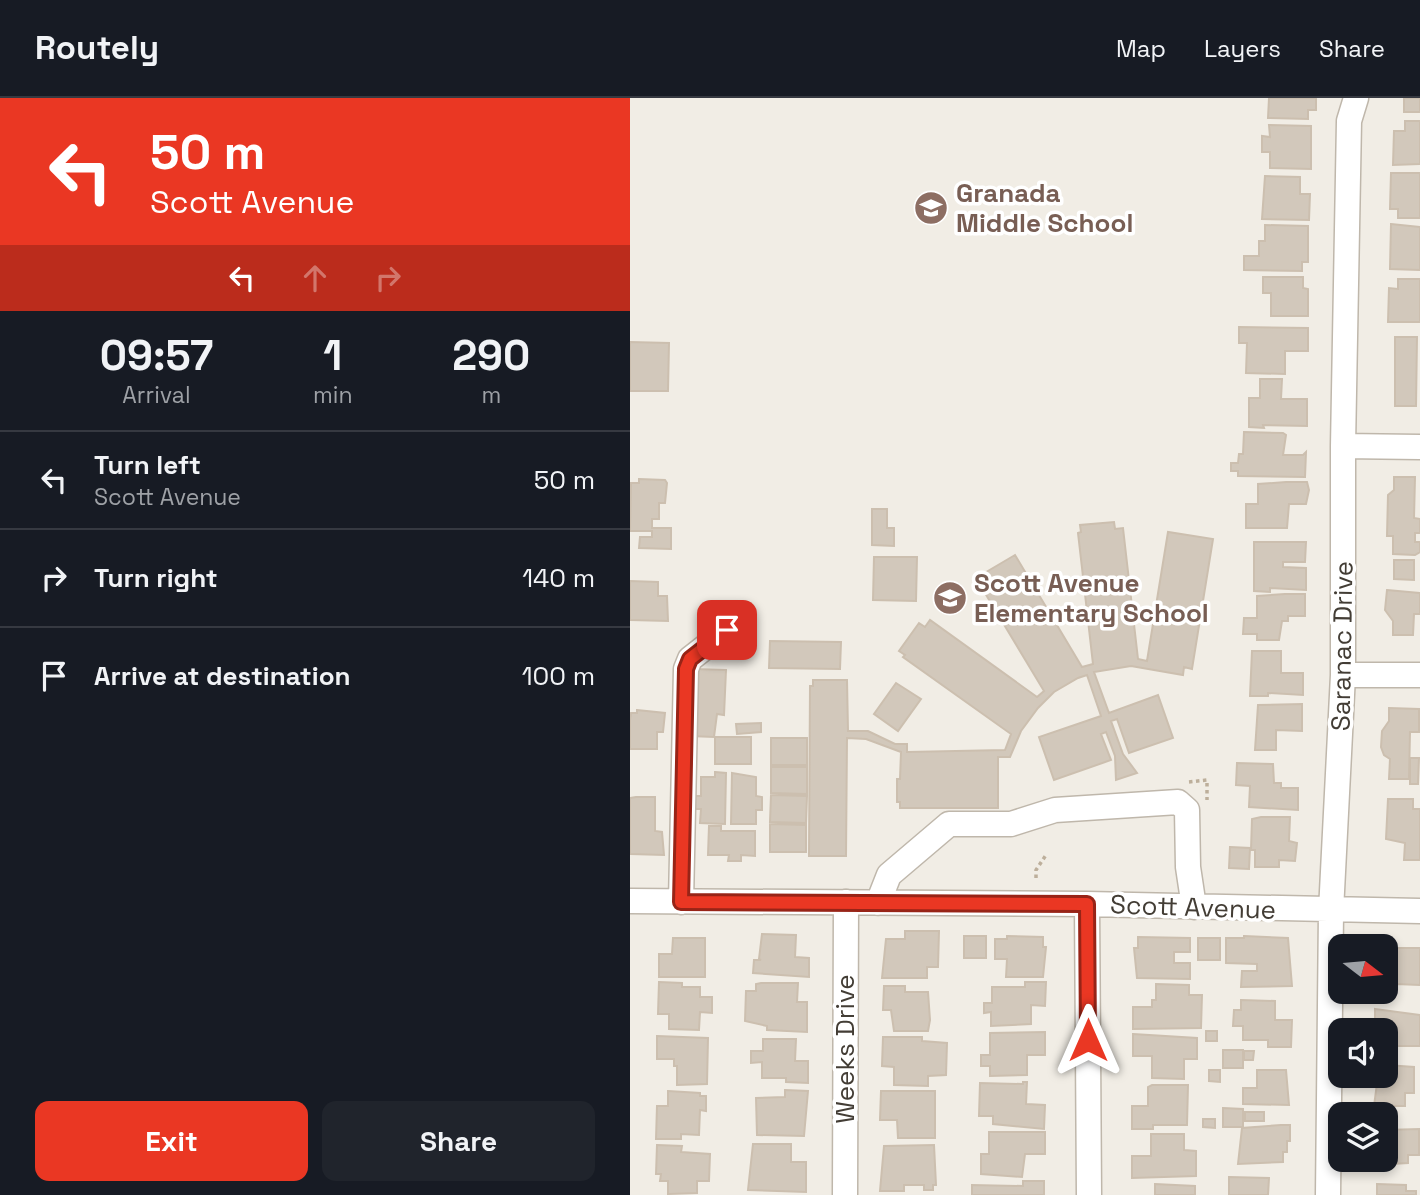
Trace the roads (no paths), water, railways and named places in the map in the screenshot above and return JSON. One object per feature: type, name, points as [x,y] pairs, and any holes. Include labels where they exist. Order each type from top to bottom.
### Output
[{"type":"street","name":"Saranac Drive","points":[[1328,1195],[1331,911],[1343,675],[1343,446],[1349,121],[1356,98]]},
{"type":"street","points":[[1343,446],[1420,447]]},
{"type":"street","points":[[681,902],[686,669],[690,659],[727,630]]},
{"type":"street","points":[[1343,675],[1420,675]]},
{"type":"street","points":[[878,903],[889,875],[949,824],[1012,824],[1055,810],[1178,802],[1187,810],[1188,867],[1194,907]]},
{"type":"street","name":"Scott Avenue","points":[[630,901],[1087,904],[1420,911]]},
{"type":"street","name":"Weeks Drive","points":[[845,1195],[846,902]]},
{"type":"street","points":[[1087,904],[1089,1195]]},
{"type":"place","name":"Granada Middle School","points":[[931,208]]},
{"type":"place","name":"Scott Avenue Elementary School","points":[[950,598]]}]
